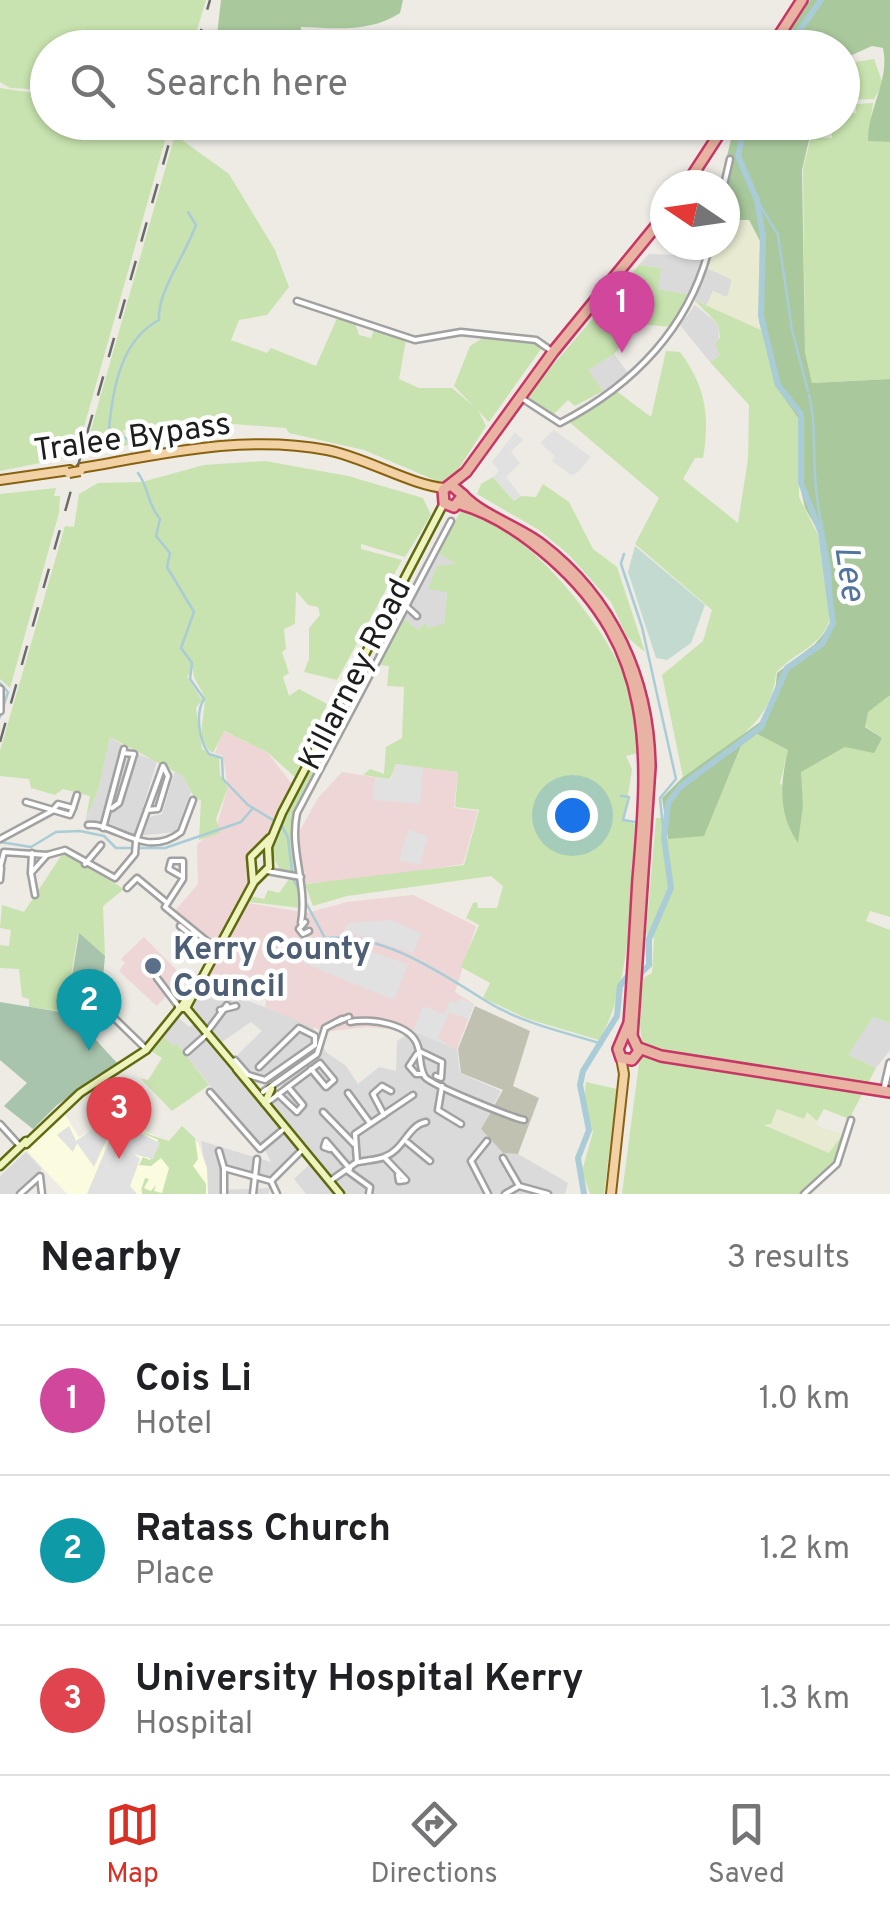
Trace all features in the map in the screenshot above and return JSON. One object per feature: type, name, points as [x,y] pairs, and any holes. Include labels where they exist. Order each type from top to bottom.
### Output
[{"type":"highway","points":[[783,30],[802,0]]},
{"type":"highway","points":[[696,170],[715,140]]},
{"type":"highway","points":[[452,496],[518,396],[650,233]]},
{"type":"highway","name":"Tralee Bypass","points":[[452,496],[517,532],[565,570],[598,610],[626,662],[640,706],[646,767],[633,1053],[618,1050],[623,1041],[634,975]]},
{"type":"highway","points":[[623,1041],[633,1053],[887,1091]]},
{"type":"main road","name":"Tralee Bypass","points":[[0,482],[188,452],[286,449],[363,464],[452,496]]},
{"type":"main road","name":"Killarney Road","points":[[257,852],[274,831],[366,645],[452,496]]},
{"type":"main road","name":"Killarney Road","points":[[266,865],[274,831]]},
{"type":"main road","points":[[251,887],[250,860],[257,852],[266,865]]},
{"type":"main road","points":[[253,869],[266,865]]},
{"type":"main road","points":[[0,1166],[80,1093],[146,1050],[182,1006],[266,865]]},
{"type":"main road","points":[[182,1006],[237,1069],[265,1094],[286,1128],[340,1194]]},
{"type":"main road","name":"Tralee Bypass","points":[[612,1194],[633,1053]]},
{"type":"street","points":[[727,170],[730,159]]},
{"type":"street","points":[[518,396],[559,423],[638,369],[660,348],[686,308],[704,260]]},
{"type":"street","points":[[298,301],[416,340],[461,332],[536,340],[553,352]]},
{"type":"street","points":[[303,922],[305,902],[296,876],[297,812],[451,521]]},
{"type":"street","points":[[406,606],[418,616]]},
{"type":"street","points":[[0,688],[0,711]]},
{"type":"street","points":[[103,828],[124,751],[134,754],[119,803],[110,808]]},
{"type":"street","points":[[0,880],[4,852],[47,855],[65,850],[115,878],[135,847],[160,766],[163,766],[168,776],[158,810],[147,810]]},
{"type":"street","points":[[0,839],[58,804],[72,808],[77,795]]},
{"type":"street","points":[[88,826],[103,828],[135,847],[176,837],[193,800]]},
{"type":"street","points":[[26,802],[52,811]]},
{"type":"street","points":[[85,864],[101,845]]},
{"type":"street","points":[[32,853],[34,895]]},
{"type":"street","points":[[32,873],[47,855]]},
{"type":"street","points":[[266,865],[277,874],[296,876]]},
{"type":"street","points":[[127,888],[144,870]]},
{"type":"street","points":[[166,902],[183,877]]},
{"type":"street","points":[[137,878],[215,952]]},
{"type":"street","points":[[180,926],[193,934]]},
{"type":"street","points":[[157,978],[182,1006]]},
{"type":"street","points":[[112,996],[108,1012],[146,1050]]},
{"type":"street","points":[[187,1052],[227,1006]]},
{"type":"street","points":[[220,1010],[236,1006]]},
{"type":"street","points":[[265,1094],[288,1086],[320,1050],[325,1028],[340,1021],[408,1032],[419,1052],[424,1074]]},
{"type":"street","points":[[235,1060],[259,1080],[288,1067],[315,1044],[315,1036],[299,1028],[259,1067]]},
{"type":"street","points":[[419,1052],[412,1056],[410,1066],[416,1074],[424,1074],[480,1101],[503,1116],[524,1120]]},
{"type":"street","points":[[419,1052],[442,1062],[441,1078],[436,1076]]},
{"type":"street","points":[[265,1094],[320,1063],[334,1080],[326,1086],[311,1069]]},
{"type":"street","points":[[887,1091],[890,1063]]},
{"type":"street","points":[[288,1067],[297,1074]]},
{"type":"street","points":[[265,1094],[297,1112],[303,1105],[288,1086]]},
{"type":"street","points":[[384,1115],[373,1094],[384,1086],[391,1091]]},
{"type":"street","points":[[442,1086],[438,1110],[461,1124]]},
{"type":"street","points":[[210,1092],[260,1149],[286,1128]]},
{"type":"street","points":[[348,1092],[370,1123]]},
{"type":"street","points":[[357,1162],[355,1134],[413,1095]]},
{"type":"street","points":[[323,1112],[354,1144]]},
{"type":"street","points":[[804,1194],[837,1164],[850,1120]]},
{"type":"street","points":[[330,1181],[357,1162],[384,1157],[405,1140],[408,1132],[426,1122]]},
{"type":"street","points":[[0,1124],[23,1144]]},
{"type":"street","points":[[405,1140],[430,1161]]},
{"type":"street","points":[[487,1141],[472,1161],[488,1194]]},
{"type":"street","points":[[330,1148],[364,1186],[371,1188],[366,1194]]},
{"type":"street","points":[[270,1181],[303,1149]]},
{"type":"street","points":[[219,1151],[224,1168],[224,1194]]},
{"type":"street","points":[[384,1157],[398,1175]]},
{"type":"street","points":[[253,1194],[257,1158]]},
{"type":"street","points":[[503,1158],[519,1186],[548,1194]]},
{"type":"street","points":[[224,1168],[270,1181],[277,1194]]},
{"type":"street","points":[[20,1194],[40,1176],[42,1194]]},
{"type":"street","points":[[505,1194],[519,1186]]},
{"type":"shaded area","points":[[740,220],[749,220],[760,241],[761,330],[706,306],[713,291],[727,297],[732,280],[707,268],[709,260],[740,260]]},
{"type":"shaded area","points":[[649,254],[650,260],[702,260],[690,295],[657,289],[661,268],[639,265]]},
{"type":"shaded area","points":[[707,268],[732,279],[727,298],[713,291],[706,306],[694,300]]},
{"type":"shaded area","points":[[695,305],[718,324],[720,355],[710,362],[680,325]]},
{"type":"shaded area","points":[[614,354],[628,373],[603,391],[587,370]]},
{"type":"shaded area","points":[[554,430],[591,457],[577,473],[571,475],[552,461],[555,456],[540,443]]},
{"type":"shaded area","points":[[515,432],[523,440],[511,452],[520,463],[506,477],[521,496],[514,501],[493,477],[499,471],[492,462]]},
{"type":"shaded area","points":[[635,546],[705,605],[691,643],[667,660],[656,658],[628,572]]},
{"type":"shaded area","points":[[438,553],[458,564],[447,592],[444,625],[429,628],[425,623],[418,630],[404,619]]},
{"type":"shaded area","points":[[223,731],[267,752],[292,784],[265,841],[245,862],[250,872],[247,889],[218,946],[174,912],[198,884],[197,845],[217,825],[228,787],[223,756],[215,753]]},
{"type":"shaded area","points":[[110,737],[157,761],[138,824],[144,825],[149,817],[162,814],[175,771],[183,776],[191,792],[176,832],[135,836],[130,841],[83,825],[98,791]]},
{"type":"shaded area","points":[[396,764],[458,772],[454,808],[478,811],[463,864],[353,881],[305,883],[297,836],[318,798],[342,772],[391,780]]},
{"type":"shaded area","points":[[396,764],[423,768],[420,804],[373,800],[375,777],[391,780]]},
{"type":"shaded area","points":[[408,830],[428,836],[420,865],[399,860]]},
{"type":"shaded area","points":[[413,895],[476,926],[455,992],[474,1004],[457,1049],[412,1031],[366,1027],[325,1032],[265,1007],[269,985],[252,979],[247,996],[230,994],[194,1001],[248,903],[307,913],[347,902]]},
{"type":"shaded area","points":[[390,920],[422,933],[413,953],[344,931],[348,923]]},
{"type":"shaded area","points":[[79,933],[105,956],[103,978],[83,1026],[118,1064],[57,1105],[33,1129],[4,1106],[27,1083],[0,1060],[0,1002],[66,1013]]},
{"type":"shaded area","points":[[311,936],[322,943],[344,943],[408,964],[394,1000],[303,963]]},
{"type":"shaded area","points":[[144,937],[183,977],[157,1006],[119,971],[125,963],[121,959]]},
{"type":"shaded area","points":[[230,994],[312,1025],[326,1052],[346,1066],[358,1084],[379,1067],[396,1071],[397,1041],[412,1031],[457,1049],[460,1073],[501,1091],[481,1129],[503,1153],[518,1154],[568,1183],[565,1194],[344,1194],[267,1101],[282,1087],[279,1081],[252,1082],[232,1060],[262,1031],[251,1022],[219,1044],[190,1010],[192,1001]]},
{"type":"shaded area","points":[[459,998],[474,1004],[468,1019],[449,1012],[438,1038],[451,1047],[413,1031],[423,1006],[444,1014],[450,1000],[457,1003]]},
{"type":"shaded area","points":[[475,1006],[530,1031],[513,1086],[539,1098],[518,1154],[503,1153],[481,1129],[503,1090],[461,1073],[458,1049]]},
{"type":"shaded area","points":[[178,1017],[189,1027],[194,1024],[283,1127],[259,1147],[177,1044],[173,1047],[164,1037]]},
{"type":"shaded area","points":[[873,1017],[890,1023],[890,1050],[876,1068],[847,1055]]},
{"type":"shaded area","points":[[777,1109],[803,1119],[806,1112],[812,1114],[819,1127],[843,1134],[830,1153],[797,1142],[764,1127],[771,1124]]},
{"type":"shaded area","points":[[125,1111],[144,1130],[176,1147],[193,1138],[198,1143],[207,1168],[208,1194],[67,1194],[26,1150],[64,1113],[79,1137]]},
{"type":"shaded area","points":[[102,1122],[110,1132],[94,1167],[77,1143],[73,1152],[57,1135],[69,1126],[76,1141]]},
{"type":"shaded area","points":[[122,1124],[160,1143],[153,1159],[134,1154],[140,1159],[130,1186],[137,1194],[87,1194],[113,1132],[118,1134]]},
{"type":"shaded area","points":[[284,1132],[298,1147],[272,1178],[221,1165],[222,1190],[269,1188],[269,1194],[208,1194],[201,1141],[271,1162],[264,1148]]},
{"type":"shaded area","points":[[26,1152],[42,1169],[16,1194],[0,1194],[0,1176]]},
{"type":"shaded area","points":[[311,1163],[337,1194],[306,1194],[294,1179]]},
{"type":"green space","points":[[0,0],[206,0],[197,30],[30,30],[30,89],[10,88],[0,82]]},
{"type":"green space","points":[[221,0],[403,0],[400,13],[376,24],[352,28],[218,30]]},
{"type":"green space","points":[[810,0],[890,0],[890,142],[868,141],[884,72],[883,48],[872,46],[860,51],[860,30],[790,30]]},
{"type":"green space","points":[[874,59],[883,84],[874,99],[860,99],[860,61]]},
{"type":"green space","points":[[0,88],[30,92],[30,140],[165,140],[78,448],[69,450],[65,458],[0,471]]},
{"type":"green space","points":[[873,103],[868,140],[890,142],[890,379],[812,383],[805,352],[803,169],[810,140],[860,140],[860,104]]},
{"type":"green space","points":[[174,140],[182,140],[229,174],[275,250],[289,287],[267,315],[239,320],[231,340],[267,353],[271,348],[316,366],[338,316],[355,323],[359,335],[371,338],[374,330],[406,340],[399,379],[419,388],[452,388],[478,410],[486,426],[451,481],[437,481],[364,450],[289,433],[286,428],[183,420],[123,430],[128,445],[84,454]]},
{"type":"green space","points":[[731,140],[809,140],[802,170],[805,352],[812,383],[890,379],[890,695],[868,712],[865,727],[882,738],[874,753],[845,747],[801,772],[803,805],[798,843],[782,798],[788,750],[757,734],[741,746],[704,836],[668,839],[662,798],[683,777],[763,720],[775,694],[777,673],[815,644],[831,625],[820,534],[805,508],[799,481],[801,422],[775,385],[759,321],[760,241],[749,220],[740,220],[740,170],[724,170]]},
{"type":"green space","points":[[639,265],[661,268],[658,289],[690,295],[672,327],[638,324],[614,354],[588,370],[603,391],[575,406],[568,400],[551,417],[528,400],[528,394]]},
{"type":"green space","points":[[694,300],[761,330],[775,385],[798,417],[799,497],[818,535],[830,617],[816,641],[776,673],[772,692],[755,722],[683,777],[662,675],[703,641],[712,610],[635,544],[659,498],[568,421],[615,390],[651,417],[666,351],[680,352],[701,390],[706,429],[703,458],[695,458],[683,479],[738,523],[748,459],[749,405],[710,362],[720,355],[715,344],[720,338],[718,324]]},
{"type":"green space","points":[[486,336],[537,342],[541,349],[489,422],[454,386],[470,346]]},
{"type":"green space","points":[[265,461],[348,476],[423,498],[431,515],[405,557],[361,544],[361,549],[402,560],[337,680],[304,672],[309,659],[309,628],[320,615],[318,607],[308,605],[296,591],[295,624],[284,629],[286,649],[282,652],[289,673],[283,677],[289,696],[299,689],[327,704],[295,777],[267,752],[224,731],[213,753],[207,747],[202,734],[204,698],[193,668],[187,677],[202,700],[196,708],[202,749],[219,758],[220,775],[228,787],[216,819],[220,833],[199,840],[201,800],[195,799],[183,776],[110,737],[98,791],[86,818],[90,796],[63,789],[55,795],[31,788],[29,779],[0,776],[0,751],[65,526],[74,527],[79,494],[98,483],[142,482],[204,465]]},
{"type":"green space","points":[[493,477],[514,501],[521,496],[536,497],[543,484],[569,502],[593,549],[617,567],[645,652],[627,637],[611,602],[568,554],[539,530],[477,494],[481,484]]},
{"type":"green space","points":[[56,488],[54,496],[60,496],[59,513],[10,688],[0,679],[0,494]]},
{"type":"green space","points":[[460,512],[511,535],[563,583],[605,640],[633,698],[638,753],[626,756],[632,769],[624,820],[635,824],[628,936],[619,991],[599,1040],[528,1019],[483,998],[490,983],[461,967],[479,925],[466,918],[473,903],[477,902],[478,908],[497,908],[503,886],[491,876],[347,896],[313,906],[305,884],[464,865],[479,810],[455,807],[458,772],[396,764],[390,779],[363,775],[370,769],[384,774],[386,747],[402,738],[404,687],[387,686],[389,666],[379,665],[404,619],[418,630],[425,623],[429,628],[444,624],[447,592],[428,589],[437,566],[456,564],[438,553]]},
{"type":"green space","points":[[890,694],[890,917],[870,911],[866,921],[890,930],[890,1023],[873,1017],[848,1055],[876,1068],[849,1119],[824,1109],[817,1121],[807,1112],[804,1119],[777,1109],[771,1124],[764,1125],[829,1153],[843,1134],[835,1164],[802,1194],[622,1194],[642,1040],[638,1013],[643,978],[652,973],[654,938],[646,934],[656,818],[661,818],[663,839],[704,835],[741,746],[757,734],[788,750],[780,783],[803,805],[800,772],[845,747],[882,738],[865,726],[867,711]]},
{"type":"green space","points":[[340,713],[346,716],[296,813],[297,871],[282,873],[269,850]]},
{"type":"green space","points":[[63,853],[124,889],[103,906],[105,956],[78,934],[65,1012],[29,1007],[29,999],[22,997],[19,969],[0,968],[0,945],[9,946],[11,930],[0,928],[2,905],[24,912]]},
{"type":"green space","points":[[290,878],[299,882],[300,908],[249,902],[251,896],[264,899],[268,890],[279,893]]},
{"type":"green space","points":[[164,1037],[173,1046],[177,1044],[209,1085],[172,1111],[140,1078],[148,1080],[162,1058],[151,1051]]},
{"type":"green space","points":[[586,1082],[617,1089],[604,1194],[590,1194],[582,1171],[593,1132],[584,1100]]},
{"type":"green space","points":[[182,1126],[195,1138],[198,1159],[193,1166],[206,1184],[206,1194],[142,1194],[142,1189],[140,1193],[145,1178],[149,1179],[144,1188],[151,1191],[156,1185],[154,1191],[162,1193],[169,1168],[161,1158],[151,1166],[139,1165],[143,1157],[150,1160],[158,1140],[141,1132],[169,1141]]},
{"type":"waterway","name":"Lee","points":[[800,30],[821,0]]},
{"type":"waterway","name":"Lee","points":[[641,973],[649,965],[649,939],[671,888],[664,838],[668,803],[680,787],[761,727],[787,668],[822,644],[833,623],[821,533],[801,483],[801,414],[778,385],[761,316],[763,237],[757,200],[738,156],[741,140]]},
{"type":"waterway","points":[[757,200],[778,235],[792,330],[808,391]]},
{"type":"waterway","points":[[132,451],[128,440],[109,428],[113,397],[128,352],[146,329],[159,320],[167,286],[196,225],[188,212]]},
{"type":"waterway","points":[[809,395],[817,497],[831,579],[830,606]]},
{"type":"waterway","points":[[138,473],[160,519],[156,536],[170,553],[167,567],[194,612],[181,648],[192,663],[190,679],[204,699],[199,719],[203,742],[209,754],[222,758],[223,779],[248,805],[273,820]]},
{"type":"waterway","points":[[621,563],[624,554]]},
{"type":"waterway","points":[[621,564],[642,627],[676,779],[660,798],[664,838]]},
{"type":"waterway","points":[[0,683],[8,692],[0,717]]},
{"type":"waterway","points":[[621,796],[629,797],[623,820],[635,822]]},
{"type":"waterway","points":[[0,842],[31,847],[56,832],[80,831],[104,836],[116,848],[165,848],[241,822],[253,808]]},
{"type":"waterway","points":[[282,826],[288,838],[293,879],[325,938],[368,941],[389,948],[514,1015],[602,1044]]},
{"type":"waterway","name":"Lee","points":[[584,1194],[578,1158],[589,1130],[580,1085],[583,1071],[617,1016],[620,986],[627,977]]},
{"type":"railway","points":[[201,30],[210,0]]},
{"type":"railway","points":[[0,742],[170,140]]},
{"type":"place","name":"Cois Li","points":[[622,353]]},
{"type":"place","name":"Kerry County Council","points":[[153,966]]},
{"type":"place","name":"Ratass Church","points":[[89,1051]]},
{"type":"place","name":"University Hospital Kerry","points":[[119,1159]]}]
